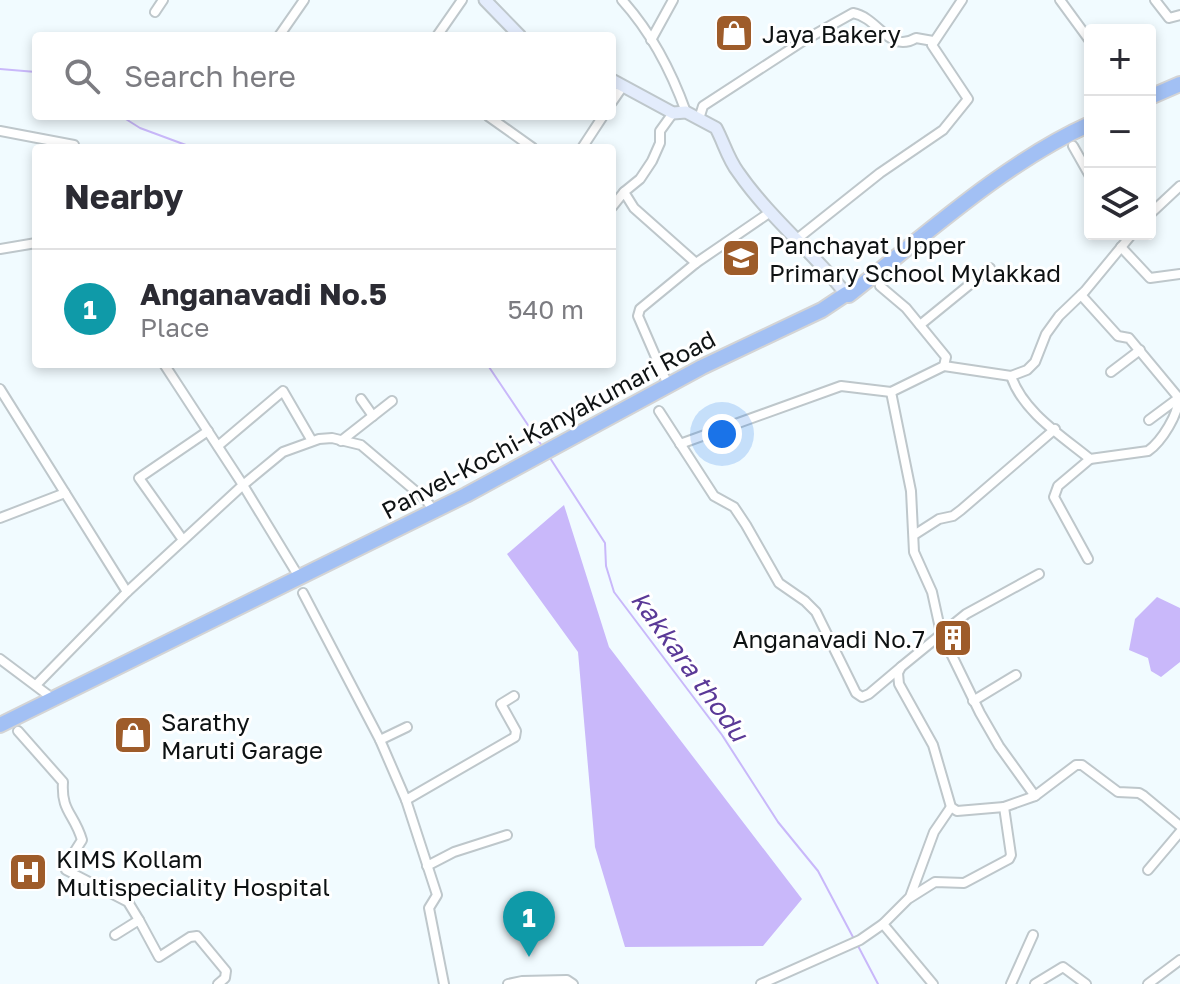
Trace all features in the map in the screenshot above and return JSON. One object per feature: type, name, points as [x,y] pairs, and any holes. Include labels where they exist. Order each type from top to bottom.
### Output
[{"type":"highway","points":[[1152,96],[1180,84]]},
{"type":"highway","name":"Panvel-Kochi-Kanyakumari Road","points":[[0,725],[434,511],[668,385],[822,310],[849,295],[1028,157],[1084,127]]},
{"type":"main road","points":[[485,0],[516,32]]},
{"type":"main road","points":[[618,83],[673,113],[686,112],[716,128],[736,169],[769,213],[846,294]]},
{"type":"street","points":[[155,12],[163,0]]},
{"type":"street","points":[[282,32],[304,0]]},
{"type":"street","points":[[440,32],[462,0]]},
{"type":"street","points":[[622,0],[651,40],[677,87],[686,112]]},
{"type":"street","points":[[651,40],[673,0]]},
{"type":"street","points":[[797,239],[880,173],[943,130],[968,99],[933,50],[933,41],[962,0]]},
{"type":"street","points":[[1060,0],[1084,33]]},
{"type":"street","points":[[1155,0],[1169,18],[1180,15]]},
{"type":"street","points":[[699,119],[703,106],[803,41],[853,13],[873,22],[895,43],[906,44],[916,38],[933,41]]},
{"type":"street","points":[[616,202],[640,179],[652,161],[660,143],[660,131],[673,113]]},
{"type":"street","points":[[493,120],[521,144]]},
{"type":"street","points":[[585,144],[600,120]]},
{"type":"street","points":[[0,131],[69,144]]},
{"type":"street","points":[[1073,146],[1085,168]]},
{"type":"street","points":[[1156,208],[1180,186]]},
{"type":"street","points":[[624,192],[634,208],[696,263]]},
{"type":"street","points":[[668,385],[638,314],[641,307],[696,263],[769,213]]},
{"type":"street","points":[[680,444],[841,386],[891,392],[944,366],[1011,376],[1033,364],[1046,334],[1059,316],[1081,295],[1127,240]]},
{"type":"street","points":[[0,249],[32,244]]},
{"type":"street","points":[[1121,247],[1150,278],[1180,274]]},
{"type":"street","points":[[920,325],[990,268]]},
{"type":"street","points":[[880,286],[906,308],[945,355],[944,366]]},
{"type":"street","points":[[1081,295],[1118,336],[1129,338],[1179,397],[1179,408],[1151,450],[1090,459],[1058,486],[1054,497],[1088,559]]},
{"type":"street","points":[[1111,372],[1140,350]]},
{"type":"street","points":[[167,368],[299,577]]},
{"type":"street","points":[[1011,376],[1028,405],[1090,459]]},
{"type":"street","points":[[0,389],[127,592]]},
{"type":"street","points":[[218,446],[283,391],[312,441]]},
{"type":"street","points":[[891,392],[911,491],[916,560],[932,592],[941,633],[973,701],[999,746],[1035,796]]},
{"type":"street","points":[[1149,420],[1179,397]]},
{"type":"street","points":[[361,399],[373,416]]},
{"type":"street","points":[[341,441],[392,401]]},
{"type":"street","points":[[659,411],[714,496],[734,507],[779,583],[816,612],[856,693],[862,697],[966,614],[1039,574]]},
{"type":"street","points":[[914,535],[961,510],[1055,429]]},
{"type":"street","points":[[183,540],[139,478],[208,431]]},
{"type":"street","points":[[36,685],[127,592],[283,452],[312,441],[332,438],[361,445],[426,500],[434,511]]},
{"type":"street","points":[[0,518],[65,493]]},
{"type":"street","points":[[303,593],[380,740],[406,800],[437,895],[429,908],[444,984]]},
{"type":"street","points":[[0,659],[52,698]]},
{"type":"street","points":[[901,667],[899,684],[933,745],[951,807],[957,811],[1004,807],[1035,796],[1076,765],[1082,765],[1118,792],[1144,796],[1180,829],[1148,870]]},
{"type":"street","points":[[973,701],[1016,675]]},
{"type":"street","points":[[406,800],[515,737],[516,731],[501,704],[514,696]]},
{"type":"street","points":[[380,740],[407,727]]},
{"type":"street","points":[[18,731],[63,782],[61,800],[77,822],[82,840],[66,870],[128,902],[159,957],[190,937],[197,936],[226,971],[225,978],[218,984]]},
{"type":"street","points":[[910,898],[934,832],[951,807]]},
{"type":"street","points":[[761,984],[847,948],[883,924],[910,898],[935,882],[967,881],[1009,859],[1004,807]]},
{"type":"street","points":[[427,866],[454,852],[507,835]]},
{"type":"street","points":[[115,935],[139,920]]},
{"type":"street","points":[[883,924],[933,984]]},
{"type":"street","points":[[1011,984],[1033,935]]},
{"type":"street","points":[[1148,984],[1180,960]]},
{"type":"street","points":[[1035,984],[1063,967],[1086,984]]},
{"type":"street","points":[[508,984],[567,980],[573,984]]},
{"type":"shaded area","points":[[564,505],[609,647],[802,899],[763,946],[625,947],[595,847],[578,652],[507,554]]},
{"type":"shaded area","points":[[1157,597],[1180,608],[1180,662],[1161,677],[1151,671],[1148,658],[1129,650],[1135,619]]},
{"type":"waterway","name":"kakkara thodu","points":[[0,69],[32,72]]},
{"type":"waterway","name":"kakkara thodu","points":[[127,120],[183,144]]},
{"type":"waterway","name":"kakkara thodu","points":[[490,368],[542,446]]},
{"type":"waterway","name":"kakkara thodu","points":[[550,458],[605,543],[606,566],[614,592],[722,735],[778,822],[818,871],[854,939]]},
{"type":"waterway","name":"kakkara thodu","points":[[857,944],[878,984]]},
{"type":"place","name":"Jaya Bakery","points":[[734,33]]},
{"type":"place","name":"Panchayat Upper Primary School Mylakkad","points":[[741,258]]},
{"type":"place","name":"Anganavadi No.7","points":[[953,638]]},
{"type":"place","name":"Sarathy Maruti Garage","points":[[133,735]]},
{"type":"place","name":"KIMS Kollam Multispeciality Hospital","points":[[28,872]]},
{"type":"place","name":"Anganavadi No.5","points":[[529,957]]}]
